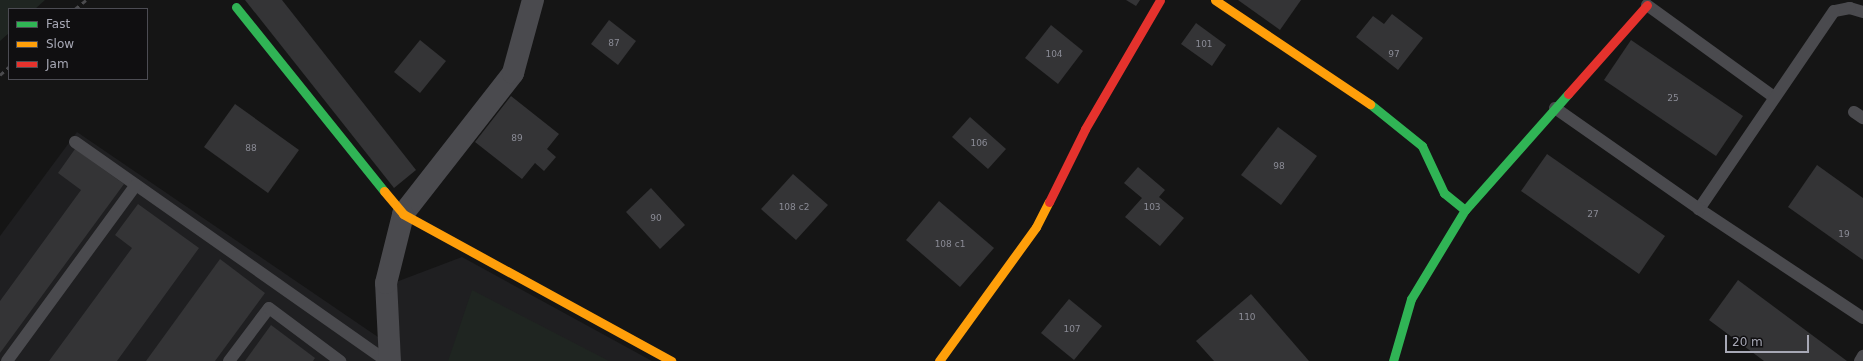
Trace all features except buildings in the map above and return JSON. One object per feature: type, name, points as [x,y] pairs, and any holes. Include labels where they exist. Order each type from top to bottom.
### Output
[{"type":"street","points":[[389,361],[386,283],[403,214],[513,72],[533,0]]},
{"type":"street","points":[[939,361],[1036,227],[1085,129],[1160,0]]},
{"type":"street","points":[[1215,0],[1390,117],[1422,146],[1444,193],[1465,210]]},
{"type":"street","points":[[1393,361],[1411,299],[1465,210],[1647,5]]},
{"type":"street","points":[[236,7],[403,214],[671,361]]},
{"type":"lane","points":[[1647,5],[1774,97]]},
{"type":"lane","points":[[1699,208],[1834,11],[1850,8],[1863,12]]},
{"type":"lane","points":[[1555,108],[1699,208],[1863,318]]},
{"type":"lane","points":[[75,142],[389,361]]},
{"type":"lane","points":[[7,361],[136,185]]},
{"type":"lane","points":[[229,361],[269,308],[335,360]]},
{"type":"lane","points":[[1860,361],[1863,356]]},
{"type":"shaded area","points":[[0,0],[45,0],[36,8],[8,8],[8,34],[0,41]]},
{"type":"shaded area","points":[[77,132],[378,337],[380,361],[0,361],[0,236]]},
{"type":"shaded area","points":[[462,257],[652,361],[401,361],[396,282]]},
{"type":"shaded area","points":[[472,290],[609,361],[448,361]]},
{"type":"railway","points":[[76,8],[86,0]]},
{"type":"railway","points":[[0,75],[8,68]]},
{"type":"traffic: fast","points":[[236,7],[384,191]]},
{"type":"traffic: fast","points":[[1393,361],[1411,299],[1465,210],[1568,94]]},
{"type":"traffic: fast","points":[[1370,104],[1422,146],[1444,193],[1465,210]]},
{"type":"traffic: slow","points":[[1215,0],[1370,104]]},
{"type":"traffic: slow","points":[[384,191],[403,214],[671,361]]},
{"type":"traffic: slow","points":[[939,361],[1036,227],[1049,202]]},
{"type":"traffic: jam","points":[[1049,202],[1085,129],[1160,0]]},
{"type":"traffic: jam","points":[[1568,94],[1647,5]]}]
